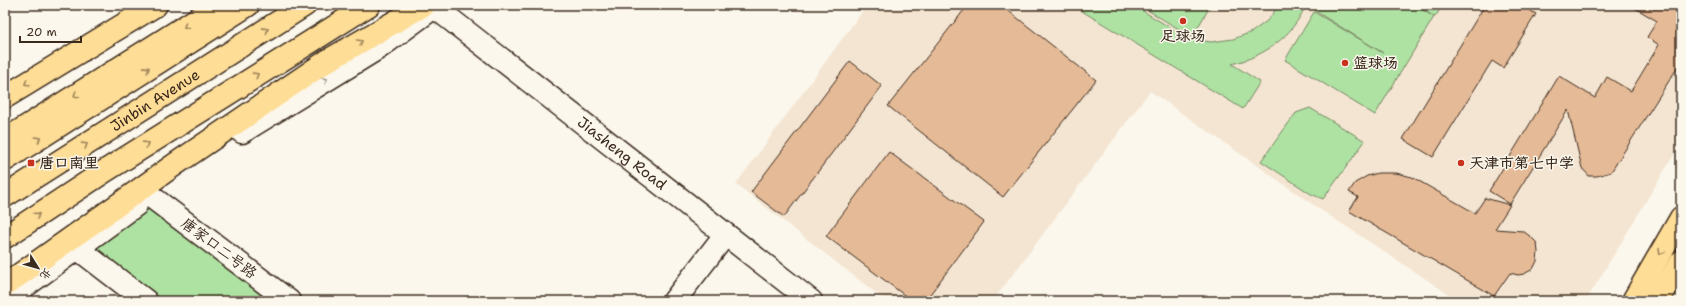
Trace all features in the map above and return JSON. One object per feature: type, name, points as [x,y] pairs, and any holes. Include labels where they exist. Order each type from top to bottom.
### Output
[{"type":"main road","points":[[5,96],[156,5]]},
{"type":"main road","points":[[8,137],[220,5]]},
{"type":"main road","points":[[5,160],[248,5]]},
{"type":"main road","name":"Jinbin Avenue","points":[[5,196],[305,5]]},
{"type":"main road","points":[[5,237],[105,171],[369,5]]},
{"type":"main road","points":[[5,286],[177,163],[327,61],[432,6]]},
{"type":"main road","points":[[1633,301],[1681,218]]},
{"type":"main road","points":[[1657,301],[1681,262]]},
{"type":"street","points":[[5,301],[149,195],[257,121],[380,47],[432,6]]},
{"type":"street","name":"Jiasheng Road","points":[[432,6],[811,301]]},
{"type":"street","name":"唐家口二号路","points":[[149,195],[289,301]]},
{"type":"street","points":[[674,301],[725,235]]},
{"type":"street","points":[[77,248],[146,301]]},
{"type":"shaded area","name":"天津市第七中学","points":[[867,5],[1681,5],[1681,143],[1586,301],[1459,301],[1312,204],[1150,91],[993,301],[886,301],[736,184]]},
{"type":"green space","points":[[1072,5],[1133,5],[1189,39],[1211,42],[1233,39],[1252,32],[1268,20],[1279,5],[1306,5],[1293,27],[1276,44],[1256,56],[1232,64],[1260,82],[1243,109]]},
{"type":"green space","name":"足球场","points":[[1139,5],[1211,5],[1192,37]]},
{"type":"green space","name":"篮球场","points":[[1318,5],[1414,5],[1434,17],[1375,115],[1285,60],[1314,12],[1383,53],[1315,11]]},
{"type":"green space","points":[[1415,5],[1443,5],[1435,17]]},
{"type":"green space","points":[[1310,108],[1365,141],[1323,199],[1311,194],[1261,161],[1296,113]]},
{"type":"green space","points":[[153,206],[275,301],[156,301],[90,251]]},
{"type":"building","points":[[968,5],[1001,5],[1096,80],[1003,197],[888,106]]},
{"type":"building","points":[[1485,5],[1520,5],[1536,14],[1503,68],[1492,61],[1433,157],[1403,139]]},
{"type":"building","points":[[1630,5],[1681,5],[1681,62],[1611,172],[1597,176],[1589,176],[1582,168],[1568,110],[1510,204],[1489,191],[1559,76],[1595,98],[1607,77],[1631,91],[1659,45],[1647,37],[1657,21]]},
{"type":"building","points":[[850,61],[882,86],[784,217],[751,192]]},
{"type":"building","points":[[889,152],[984,222],[925,301],[912,301],[826,236]]},
{"type":"building","points":[[1378,173],[1396,173],[1412,177],[1475,213],[1485,198],[1510,205],[1495,229],[1523,231],[1537,243],[1537,261],[1533,269],[1524,274],[1518,275],[1510,273],[1494,296],[1349,211],[1358,197],[1349,192],[1355,183],[1367,176]]},
{"type":"place","name":"足球场","points":[[1183,21]]},
{"type":"place","name":"篮球场","points":[[1345,63]]},
{"type":"place","name":"唐口南里","points":[[31,163]]},
{"type":"place","name":"天津市第七中学","points":[[1461,163]]}]
